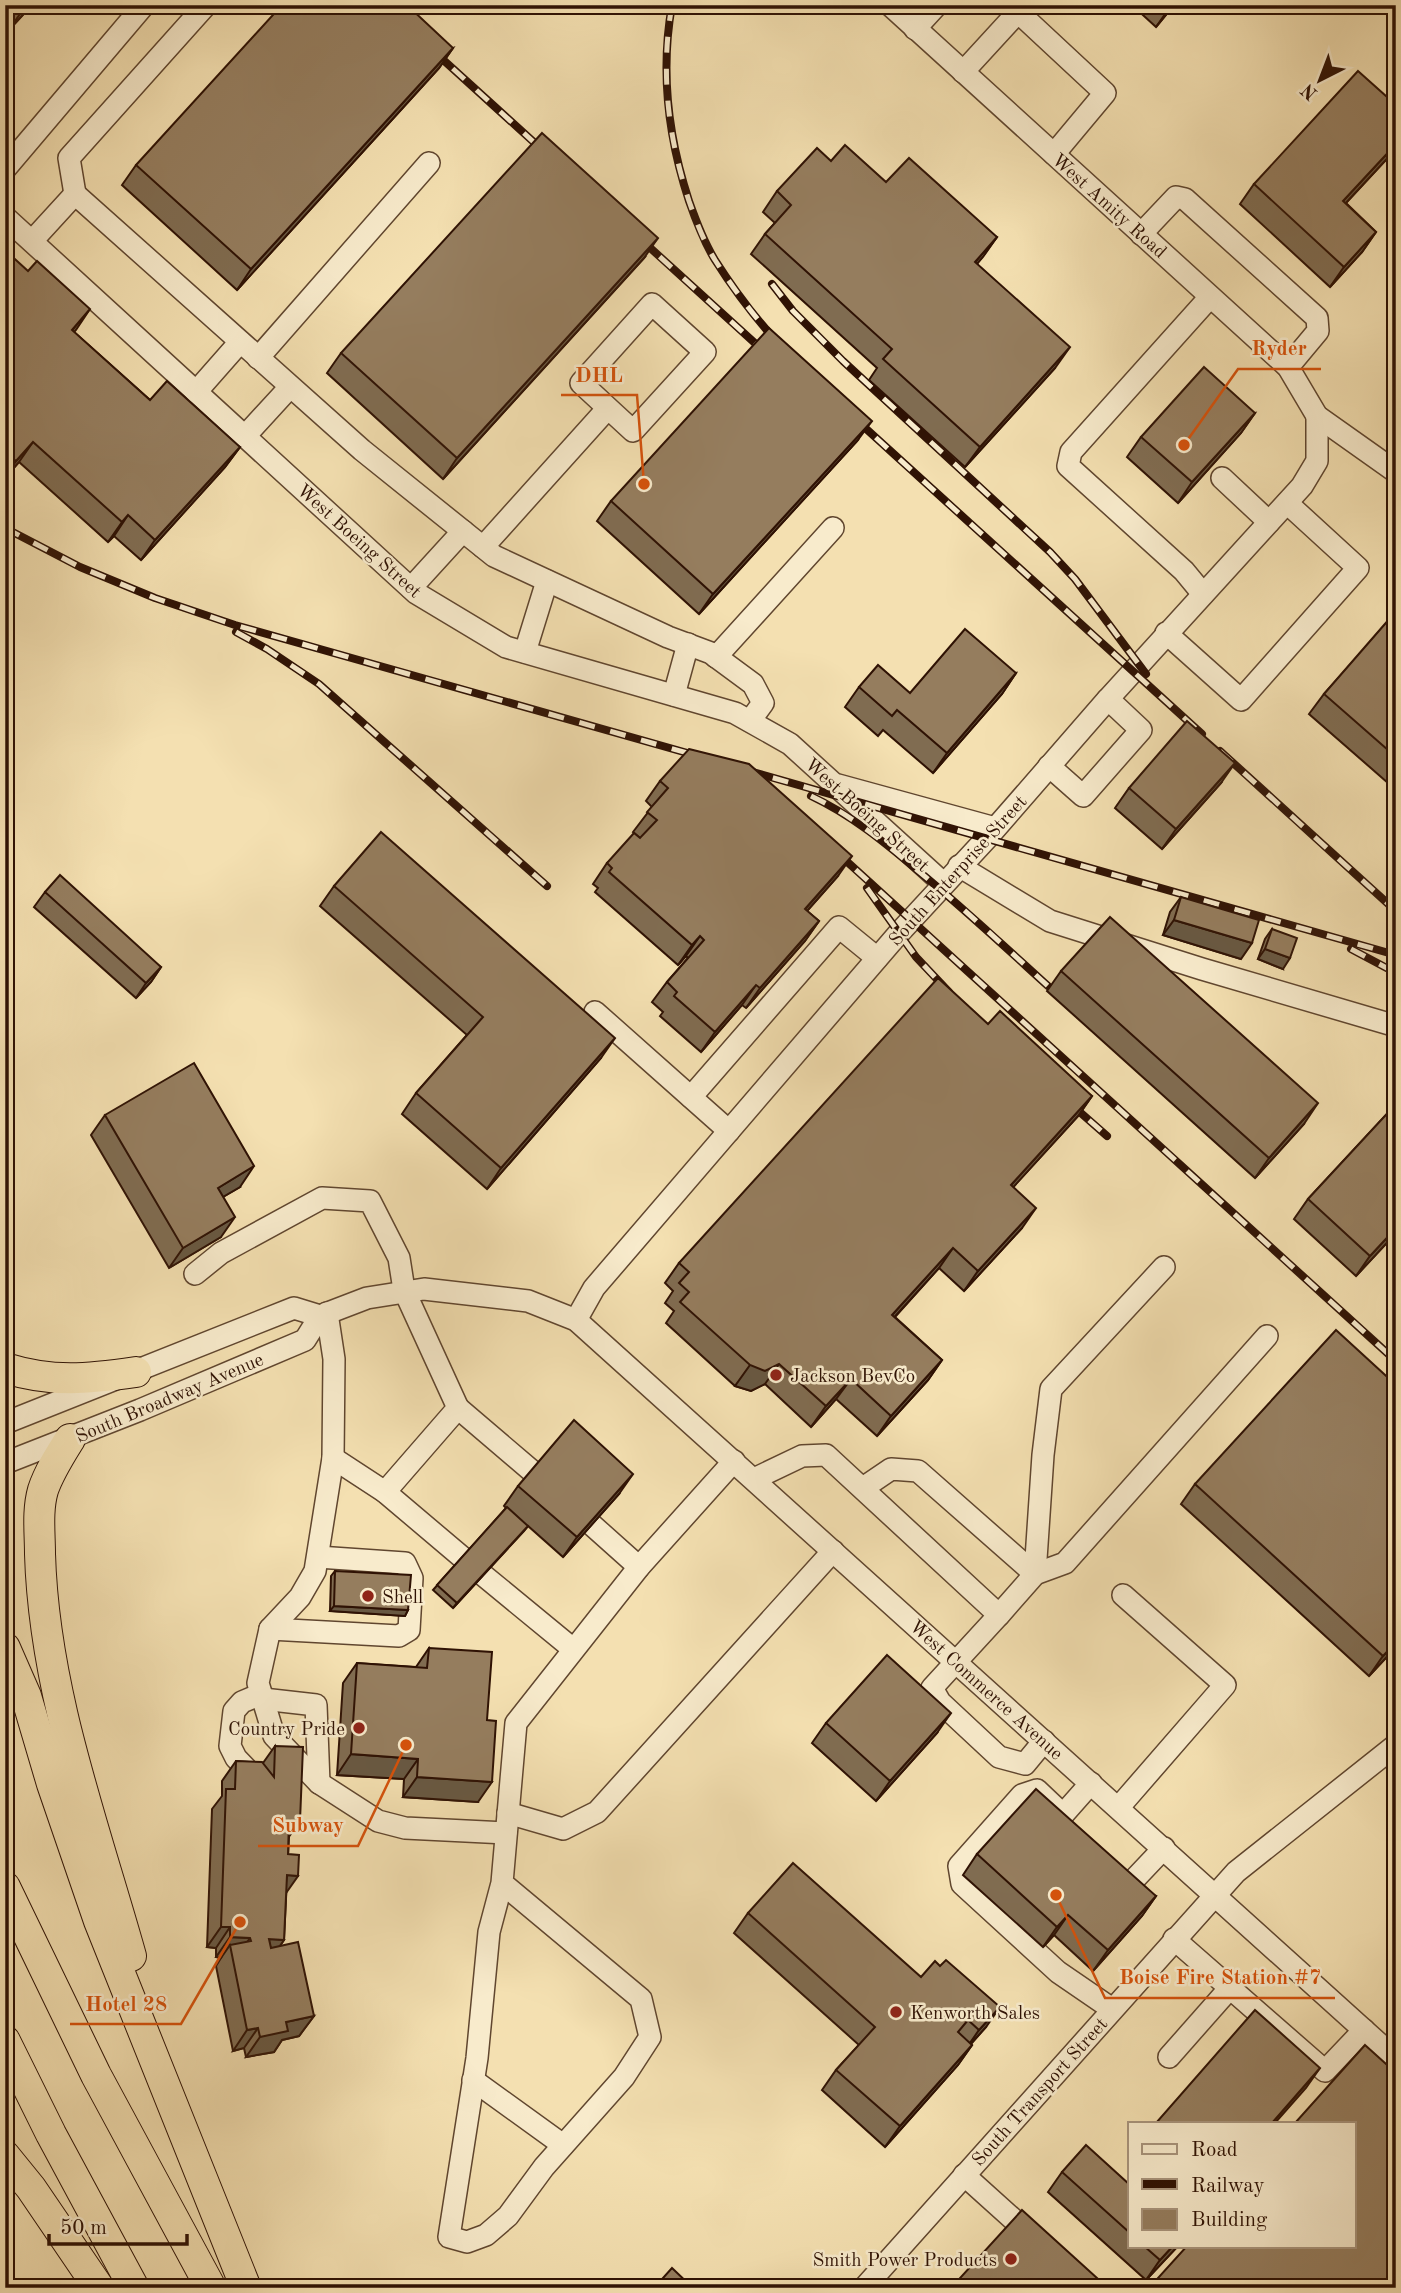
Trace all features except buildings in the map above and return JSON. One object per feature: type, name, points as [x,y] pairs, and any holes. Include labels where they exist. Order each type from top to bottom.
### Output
[{"type":"highway","points":[[5,1368],[34,1377],[83,1380],[136,1372]]},
{"type":"highway","points":[[70,1439],[50,1472],[40,1509],[41,1575],[52,1668],[61,1716],[169,2091]]},
{"type":"highway","points":[[5,1648],[26,1696],[52,1784],[99,1921],[246,2288]]},
{"type":"highway","points":[[5,1887],[96,2075],[211,2288]]},
{"type":"highway","points":[[5,2041],[51,2134],[134,2288]]},
{"type":"highway","points":[[5,2156],[31,2188],[99,2288]]},
{"type":"street","points":[[5,169],[144,5]]},
{"type":"street","points":[[206,5],[69,158],[75,194],[362,450],[494,556],[716,657],[753,684],[762,703],[750,721]]},
{"type":"street","name":"West Amity Road","points":[[890,5],[1288,367],[1317,416]]},
{"type":"street","points":[[915,29],[937,5]]},
{"type":"street","points":[[963,72],[1018,12],[1105,93],[1054,154]]},
{"type":"street","points":[[258,358],[429,163]]},
{"type":"street","points":[[32,242],[75,194]]},
{"type":"street","points":[[1141,234],[1176,197],[1185,199],[1317,318],[1318,331],[1288,367]]},
{"type":"street","name":"West Boeing Street","points":[[5,217],[411,588],[506,647],[735,713],[750,721],[790,744],[943,883]]},
{"type":"street","points":[[1203,594],[1184,571],[1068,466],[1071,452],[1210,297]]},
{"type":"street","points":[[652,304],[705,352],[633,430],[608,408],[581,383],[652,304]]},
{"type":"street","points":[[196,392],[240,342]]},
{"type":"street","points":[[245,436],[290,387]]},
{"type":"street","points":[[483,547],[608,408]]},
{"type":"street","points":[[1317,416],[1396,472]]},
{"type":"street","name":"South Enterprise Street","points":[[576,1320],[594,1288],[877,958],[1166,633],[1302,486],[1317,461],[1317,416]]},
{"type":"street","points":[[1222,478],[1269,522]]},
{"type":"street","points":[[1166,633],[1241,700],[1358,568],[1287,503]]},
{"type":"street","points":[[716,657],[833,528]]},
{"type":"street","points":[[411,588],[463,531]]},
{"type":"street","points":[[525,652],[547,581]]},
{"type":"street","points":[[674,695],[688,644]]},
{"type":"street","points":[[1049,766],[1083,796],[1141,730],[1108,699]]},
{"type":"street","points":[[833,783],[995,828]]},
{"type":"street","points":[[960,866],[1050,921],[1396,1026]]},
{"type":"street","points":[[691,1097],[839,927],[877,958]]},
{"type":"street","points":[[595,1012],[729,1131]]},
{"type":"street","points":[[195,1274],[221,1253],[322,1198],[370,1201],[398,1258],[404,1290],[458,1408],[533,1472]]},
{"type":"street","points":[[1035,1574],[1043,1455],[1051,1389],[1164,1266]]},
{"type":"street","name":"South Broadway Avenue","points":[[5,1463],[70,1439],[305,1340],[323,1315],[367,1298],[404,1290],[424,1289],[528,1301],[576,1320]]},
{"type":"street","name":"South Broadway Avenue","points":[[5,1423],[293,1308],[323,1315]]},
{"type":"street","points":[[323,1315],[334,1360],[333,1458],[339,1566]]},
{"type":"street","name":"West Commerce Avenue","points":[[576,1320],[1164,1847],[1396,2059]]},
{"type":"street","points":[[1044,1741],[1025,1764],[999,1757],[940,1702],[932,1688],[1035,1574],[1065,1563],[1268,1336]]},
{"type":"street","points":[[385,1492],[458,1408]]},
{"type":"street","points":[[754,1479],[802,1456],[826,1455],[999,1615]]},
{"type":"street","points":[[333,1458],[385,1492],[463,1558]]},
{"type":"street","points":[[502,1883],[641,1999],[650,2037],[624,2077],[544,2167],[508,2216],[486,2235],[467,2242],[449,2237],[473,2080],[489,1932],[502,1883],[516,1723],[639,1567],[734,1461]]},
{"type":"street","points":[[863,1488],[891,1469],[918,1471],[1035,1574]]},
{"type":"street","points":[[592,1525],[639,1567]]},
{"type":"street","points":[[270,1629],[342,1622],[382,1624],[399,1636],[409,1630],[412,1578],[405,1563],[385,1570],[339,1566],[315,1571],[300,1597],[270,1629],[258,1683],[274,1735],[308,1784],[378,1821],[405,1828],[507,1823],[563,1829],[597,1812],[833,1551]]},
{"type":"street","points":[[483,1576],[573,1649]]},
{"type":"street","points":[[1119,1807],[1225,1685],[1123,1595]]},
{"type":"street","points":[[260,1782],[236,1758],[230,1746],[234,1711],[242,1702],[262,1696],[316,1705],[308,1784]]},
{"type":"street","name":"South Transport Street","points":[[864,2288],[1236,1871],[1396,1745]]},
{"type":"street","points":[[1091,1783],[1064,1824],[1037,1790],[1022,1795],[959,1866],[962,1884],[1058,1972],[1112,2009]]},
{"type":"street","points":[[1127,1887],[1164,1847]]},
{"type":"street","points":[[1174,1939],[1325,2071],[1364,2030]]},
{"type":"street","points":[[1169,2057],[1229,1989]]},
{"type":"street","points":[[473,2080],[564,2146]]},
{"type":"street","points":[[964,2175],[1051,2253]]},
{"type":"railway","points":[[672,5],[668,30],[668,104],[676,153],[689,201],[715,260],[762,325],[780,345]]},
{"type":"railway","points":[[429,47],[548,155]]},
{"type":"railway","points":[[636,235],[768,355]]},
{"type":"railway","points":[[772,284],[793,311],[843,361],[1050,552],[1075,579],[1146,674]]},
{"type":"railway","points":[[852,416],[1202,734]]},
{"type":"railway","points":[[5,528],[80,567],[155,598],[235,625],[705,758]]},
{"type":"railway","points":[[236,632],[319,684],[547,886]]},
{"type":"railway","points":[[1220,751],[1396,911]]},
{"type":"railway","points":[[742,769],[1396,955]]},
{"type":"railway","points":[[811,796],[853,820],[891,848],[1048,986]]},
{"type":"railway","points":[[832,848],[1396,1361]]},
{"type":"railway","points":[[867,888],[916,957],[949,992]]},
{"type":"railway","points":[[1351,949],[1396,973]]},
{"type":"railway","points":[[1065,1099],[1107,1136]]},
{"type":"place","name":"Ryder","points":[[1184,445]]},
{"type":"place","name":"DHL","points":[[644,484]]},
{"type":"place","name":"Jackson BevCo","points":[[776,1375]]},
{"type":"place","name":"Shell","points":[[368,1596]]},
{"type":"place","name":"Country Pride","points":[[359,1728]]},
{"type":"place","name":"Subway","points":[[406,1745]]},
{"type":"place","name":"Boise Fire Station #7","points":[[1056,1895]]},
{"type":"place","name":"Hotel 28","points":[[240,1922]]},
{"type":"place","name":"Kenworth Sales","points":[[896,2012]]},
{"type":"place","name":"Smith Power Products","points":[[1011,2259]]}]
